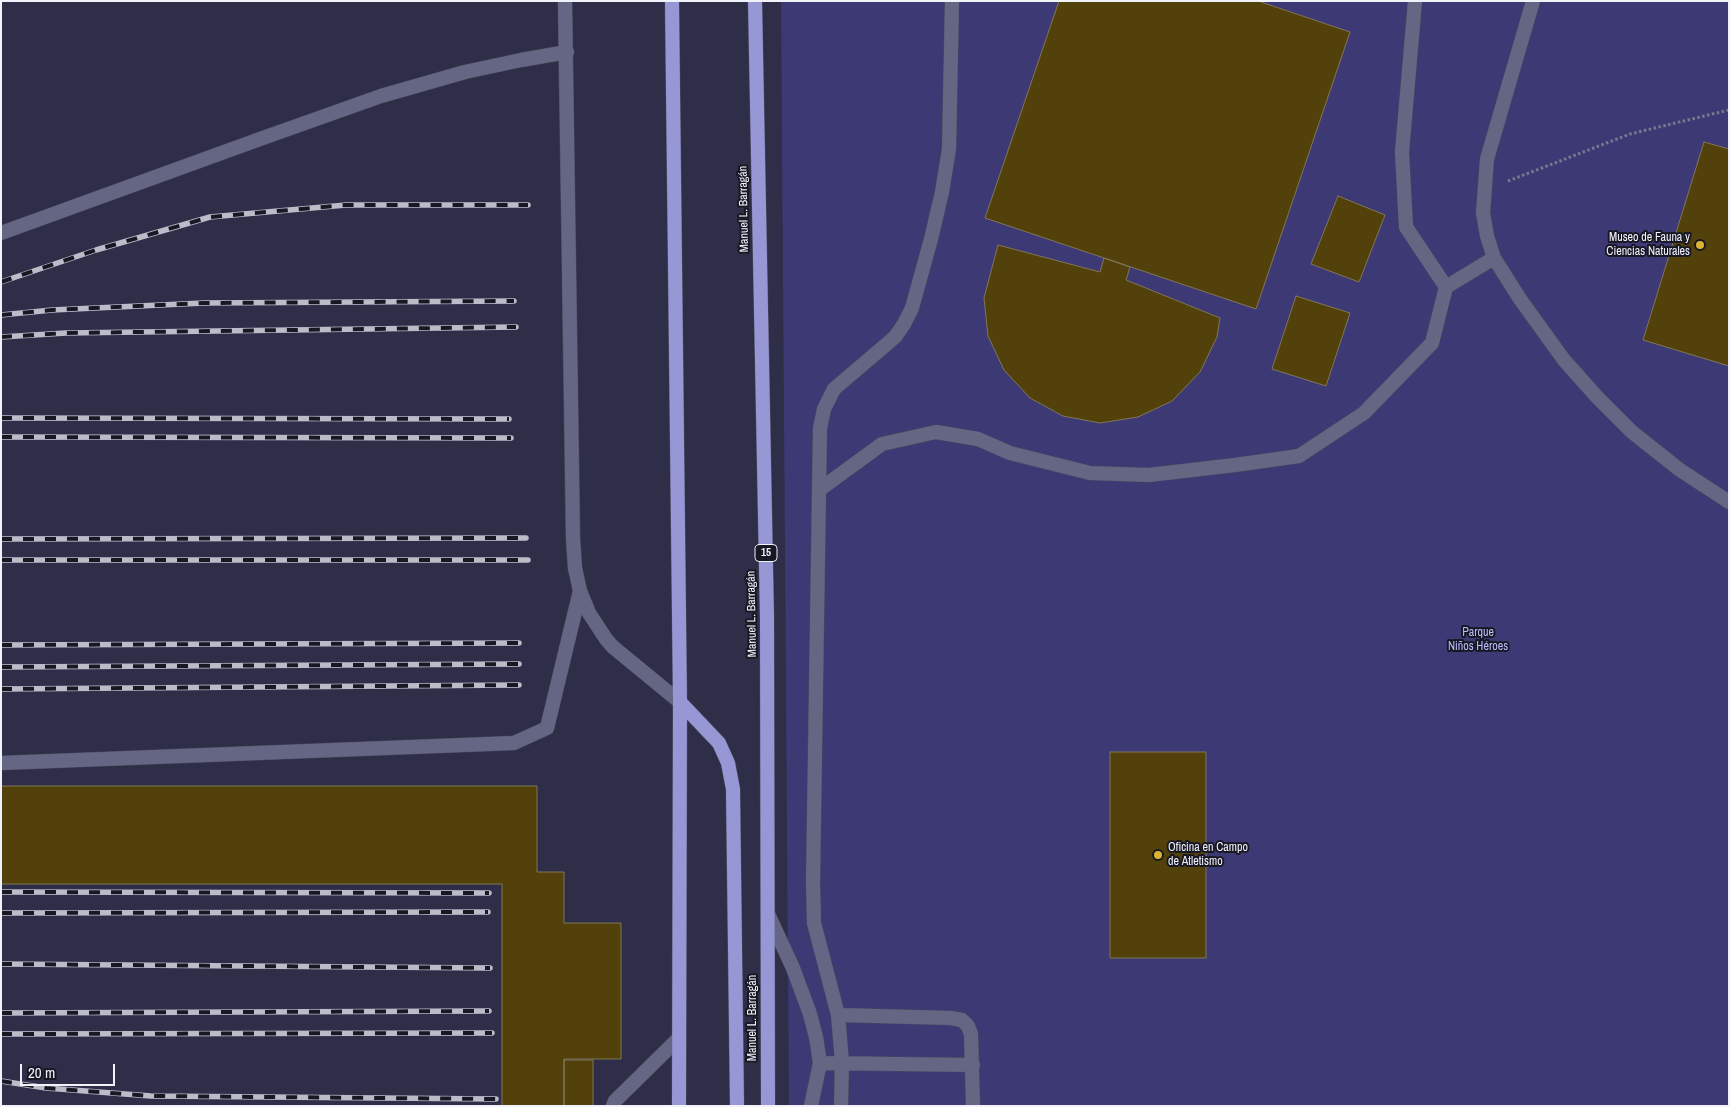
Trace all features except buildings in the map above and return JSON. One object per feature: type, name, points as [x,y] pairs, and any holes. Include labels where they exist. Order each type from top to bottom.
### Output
[{"type":"highway","points":[[672,1],[680,702],[679,1106]]},
{"type":"highway","name":"Manuel L. Barragán","points":[[755,1],[767,618],[768,1106]]},
{"type":"highway","points":[[680,702],[719,743],[728,762],[733,789],[737,1106]]},
{"type":"lane","points":[[565,1],[575,568],[580,591],[589,613],[606,639],[613,647],[680,702]]},
{"type":"lane","points":[[841,1106],[842,1062],[838,1015],[820,946],[814,914],[813,882],[820,428],[824,408],[834,389],[895,337],[912,308],[942,192],[949,149],[952,1]]},
{"type":"lane","points":[[1415,1],[1402,152],[1406,227],[1446,287]]},
{"type":"lane","points":[[1533,1],[1487,159],[1483,213],[1487,236],[1494,258],[1520,299],[1564,360],[1598,398],[1639,438],[1680,470],[1729,502]]},
{"type":"lane","points":[[1,233],[381,96],[465,72],[567,52]]},
{"type":"lane","points":[[819,490],[882,444],[936,432],[978,439],[1010,453],[1090,473],[1149,475],[1299,456],[1364,413],[1432,343],[1446,287],[1494,258]]},
{"type":"lane","points":[[1,763],[514,743],[547,728],[580,591]]},
{"type":"lane","points":[[768,914],[793,968],[808,1007],[816,1037],[820,1063],[811,1106]]},
{"type":"lane","points":[[838,1015],[951,1018],[962,1020],[968,1026],[971,1034],[973,1106]]},
{"type":"lane","points":[[613,1106],[615,1101],[679,1038]]},
{"type":"lane","points":[[820,1063],[973,1065]]},
{"type":"path","points":[[1484,191],[1630,134],[1729,110]]},
{"type":"green space","name":"Parque Niños Héroes","points":[[781,1],[1729,1],[1729,1106],[789,1106]]},
{"type":"railway","points":[[1,282],[96,250],[210,217],[346,205],[528,205]]},
{"type":"railway","points":[[1,315],[52,310],[204,303],[514,301]]},
{"type":"railway","points":[[1,337],[66,333],[516,327]]},
{"type":"railway","points":[[1,418],[509,419]]},
{"type":"railway","points":[[1,437],[511,438]]},
{"type":"railway","points":[[1,539],[526,538]]},
{"type":"railway","points":[[1,560],[528,560]]},
{"type":"railway","points":[[1,645],[519,643]]},
{"type":"railway","points":[[1,667],[519,664]]},
{"type":"railway","points":[[1,689],[519,685]]},
{"type":"railway","points":[[1,892],[489,893]]},
{"type":"railway","points":[[1,913],[488,912]]},
{"type":"railway","points":[[1,964],[490,968]]},
{"type":"railway","points":[[1,1013],[489,1011]]},
{"type":"railway","points":[[1,1034],[492,1033]]},
{"type":"railway","points":[[1,1081],[46,1088],[151,1096],[496,1099]]},
{"type":"place","name":"Museo de Fauna y Ciencias Naturales","points":[[1700,245]]},
{"type":"place","name":"Oficina en Campo de Atletismo","points":[[1158,855]]}]
